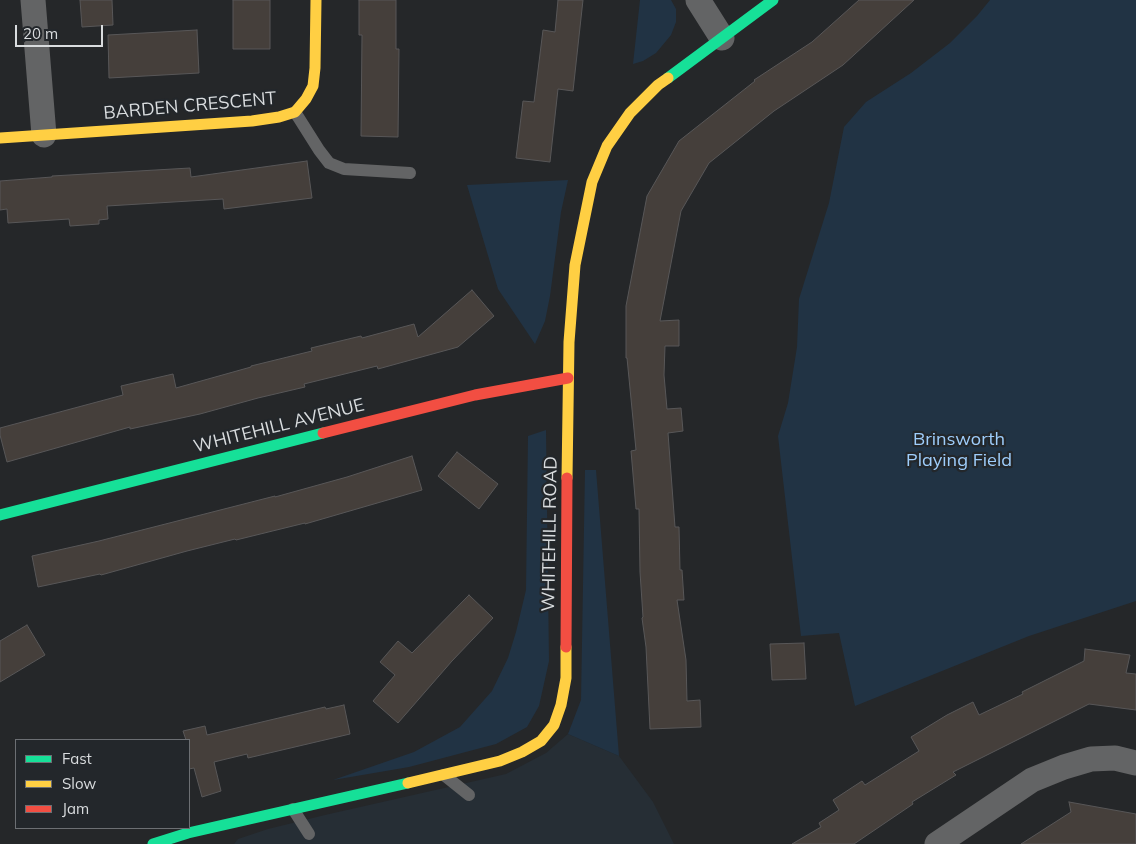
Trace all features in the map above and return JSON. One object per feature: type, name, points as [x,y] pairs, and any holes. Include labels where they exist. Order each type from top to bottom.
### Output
[{"type":"street","points":[[33,0],[44,135]]},
{"type":"street","name":"BARDEN CRESCENT","points":[[0,138],[252,121],[279,117],[295,112],[306,99],[313,86],[316,0]]},
{"type":"street","points":[[698,0],[722,38]]},
{"type":"street","name":"WHITEHILL ROAD","points":[[153,844],[190,838],[293,809],[500,761],[522,752],[541,741],[554,725],[561,705],[566,678],[569,342],[575,265],[592,182],[607,146],[630,113],[658,85],[773,0]]},
{"type":"street","name":"WHITEHILL AVENUE","points":[[0,515],[475,395],[568,378]]},
{"type":"street","points":[[937,844],[1032,780],[1064,766],[1091,759],[1114,758],[1136,763]]},
{"type":"lane","points":[[295,112],[318,150],[329,163],[344,169],[410,173]]},
{"type":"lane","points":[[541,741],[553,747]]},
{"type":"lane","points":[[444,775],[468,795]]},
{"type":"lane","points":[[293,809],[309,834]]},
{"type":"shaded area","points":[[568,734],[619,756],[653,802],[674,844],[234,844],[238,839],[268,829],[506,774],[546,753]]},
{"type":"green space","points":[[640,0],[671,0],[676,9],[676,22],[671,35],[656,53],[643,61],[633,64]]},
{"type":"green space","name":"Brinsworth Playing Field","points":[[990,0],[1136,0],[1136,601],[1029,636],[855,706],[839,633],[801,636],[778,436],[788,403],[797,347],[799,299],[829,203],[844,127],[866,102],[911,73],[950,43]]},
{"type":"green space","points":[[568,180],[561,212],[545,321],[535,344],[498,289],[467,185]]},
{"type":"green space","points":[[546,430],[549,661],[539,706],[527,727],[496,744],[409,767],[333,780],[414,752],[460,727],[492,691],[508,658],[526,590],[528,436]]},
{"type":"green space","points":[[585,470],[596,470],[619,756],[568,734],[581,700]]},
{"type":"building","points":[[80,0],[112,0],[113,25],[82,27]]},
{"type":"building","points":[[233,0],[270,0],[270,49],[233,49]]},
{"type":"building","points":[[359,0],[396,0],[396,49],[399,49],[398,137],[361,136],[362,35],[359,35]]},
{"type":"building","points":[[558,0],[583,0],[573,91],[558,89],[550,162],[516,158],[523,101],[534,102],[543,30],[555,32]]},
{"type":"building","points":[[859,0],[914,0],[843,65],[774,111],[709,163],[681,211],[660,321],[679,320],[679,346],[665,346],[664,375],[667,409],[681,408],[683,431],[668,433],[675,527],[679,527],[680,570],[682,570],[684,600],[677,600],[686,660],[687,701],[700,700],[701,727],[650,729],[646,647],[642,618],[639,509],[636,509],[631,451],[636,450],[626,358],[626,306],[647,196],[679,141],[754,80],[812,42]]},
{"type":"building","points":[[197,30],[199,73],[109,78],[108,35]]},
{"type":"building","points":[[307,161],[312,198],[224,209],[223,199],[107,206],[108,219],[99,220],[99,224],[70,226],[69,219],[8,223],[7,209],[0,210],[0,181],[190,168],[191,177]]},
{"type":"building","points":[[472,290],[494,316],[458,347],[378,369],[377,366],[304,384],[305,387],[200,414],[130,429],[130,427],[7,462],[0,428],[123,395],[121,386],[173,374],[176,388],[251,366],[312,351],[311,348],[361,336],[362,338],[414,324],[418,337]]},
{"type":"building","points":[[457,452],[498,484],[479,509],[438,476]]},
{"type":"building","points":[[412,456],[422,490],[305,524],[187,551],[101,575],[38,587],[32,556],[275,497]]},
{"type":"building","points":[[469,595],[493,618],[452,661],[398,723],[373,701],[395,675],[380,662],[398,641],[412,653]]},
{"type":"building","points":[[27,625],[45,655],[0,682],[0,641]]},
{"type":"building","points":[[804,643],[806,679],[772,680],[770,644]]},
{"type":"building","points":[[1085,649],[1130,655],[1126,673],[1136,674],[1136,710],[1089,704],[953,772],[956,775],[912,802],[913,804],[854,844],[792,844],[821,827],[819,823],[839,810],[833,800],[862,781],[865,785],[919,751],[911,737],[973,702],[979,715],[1023,694],[1022,692],[1084,661]]},
{"type":"building","points":[[344,705],[350,734],[248,758],[247,754],[214,762],[221,791],[202,797],[194,768],[190,769],[190,739],[186,739],[183,731],[205,726],[207,735],[325,707],[326,709]]},
{"type":"building","points":[[1069,802],[1136,814],[1136,844],[1021,844],[1071,812]]},
{"type":"traffic: fast","points":[[668,78],[773,0]]},
{"type":"traffic: fast","points":[[0,515],[323,433]]},
{"type":"traffic: fast","points":[[153,844],[188,833],[408,783]]},
{"type":"traffic: slow","points":[[0,138],[252,121],[279,117],[295,112],[306,99],[313,86],[316,0]]},
{"type":"traffic: slow","points":[[567,478],[569,342],[575,265],[592,182],[607,146],[630,113],[658,85],[668,78]]},
{"type":"traffic: slow","points":[[408,783],[500,761],[522,752],[541,741],[554,725],[561,705],[566,678],[566,647]]},
{"type":"traffic: jam","points":[[323,433],[475,395],[568,378]]},
{"type":"traffic: jam","points":[[566,647],[567,478]]}]
